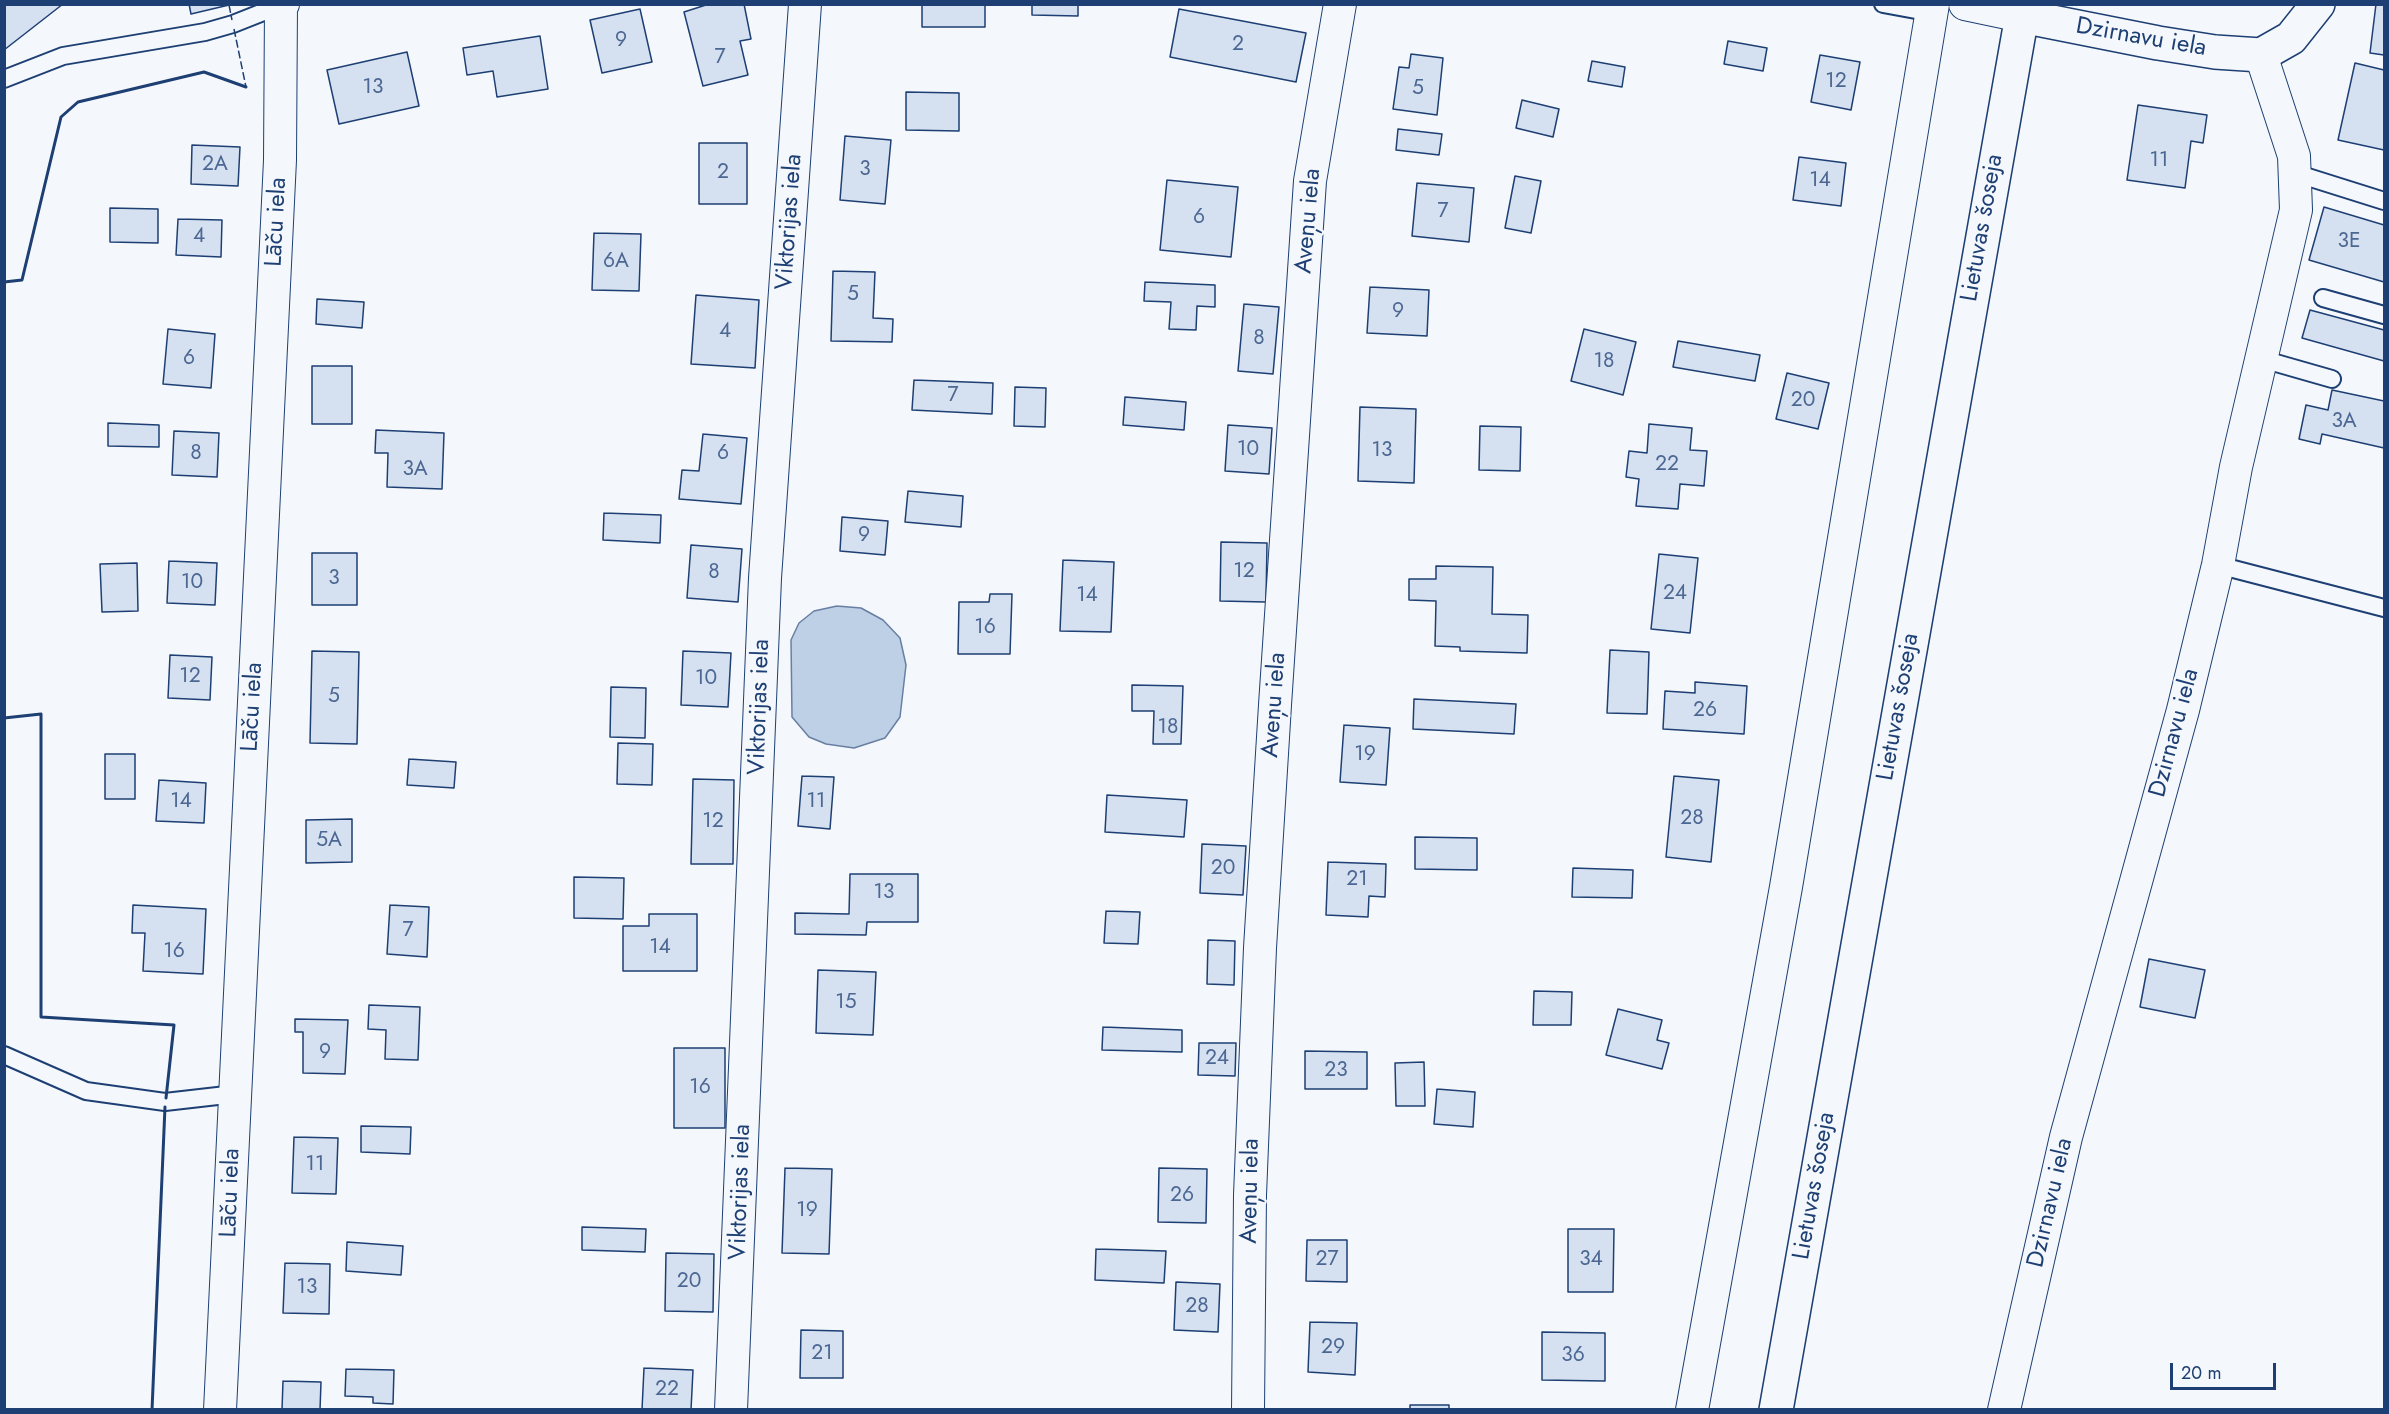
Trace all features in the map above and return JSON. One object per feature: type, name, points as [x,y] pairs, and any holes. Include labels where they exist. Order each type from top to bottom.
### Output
[{"type":"main road","points":[[2261,55],[2291,38],[2318,4]]},
{"type":"main road","name":"Dzirnavu iela","points":[[2023,10],[2158,43],[2215,52],[2261,55]]},
{"type":"main road","name":"Lietuvas šoseja","points":[[1776,1410],[2023,10]]},
{"type":"street","name":"Viktorijas iela","points":[[731,1410],[765,578],[805,4]]},
{"type":"street","name":"Aveņu iela","points":[[1248,1410],[1250,1195],[1260,948],[1275,693],[1310,181],[1340,4]]},
{"type":"street","points":[[1965,4],[2023,10]]},
{"type":"street","name":"Lāču iela","points":[[220,1410],[280,160],[281,5]]},
{"type":"street","points":[[1692,1410],[1786,886],[1933,9]]},
{"type":"street","name":"Dzirnavu iela","points":[[2004,1410],[2066,1137],[2183,710],[2218,565],[2236,467],[2296,210],[2294,156],[2261,55]]},
{"type":"lane","points":[[1883,4],[1933,9]]},
{"type":"lane","points":[[4,79],[63,56],[204,32],[233,24],[281,5]]},
{"type":"lane","points":[[2295,172],[2385,201]]},
{"type":"lane","points":[[2323,298],[2385,315]]},
{"type":"lane","points":[[2262,359],[2332,379]]},
{"type":"lane","points":[[2218,565],[2385,608]]},
{"type":"lane","points":[[4,1055],[86,1090],[165,1102],[235,1094]]},
{"type":"water","points":[[837,606],[861,608],[883,620],[900,638],[906,665],[900,717],[885,738],[854,748],[826,744],[809,737],[792,717],[791,640],[799,623],[814,611]]},
{"type":"building","points":[[4,4],[63,4],[4,50]]},
{"type":"building","points":[[189,4],[229,4],[229,5],[191,14]]},
{"type":"building","points":[[709,4],[744,4],[751,39],[740,41],[748,75],[703,86],[684,12]]},
{"type":"building","points":[[922,4],[985,4],[985,27],[922,27]]},
{"type":"building","points":[[1032,4],[1078,4],[1078,16],[1032,15]]},
{"type":"building","points":[[2376,4],[2384,4],[2384,55],[2370,53]]},
{"type":"building","points":[[640,9],[652,62],[602,73],[590,20]]},
{"type":"building","points":[[1179,9],[1306,33],[1296,82],[1170,57]]},
{"type":"building","points":[[540,36],[548,89],[497,97],[493,71],[467,75],[463,48]]},
{"type":"building","points":[[1728,41],[1767,48],[1763,71],[1724,64]]},
{"type":"building","points":[[407,52],[419,106],[339,124],[327,70]]},
{"type":"building","points":[[1411,54],[1443,58],[1437,115],[1393,109],[1399,67],[1409,68]]},
{"type":"building","points":[[1820,55],[1860,62],[1851,110],[1811,102]]},
{"type":"building","points":[[1592,61],[1625,67],[1622,87],[1588,81]]},
{"type":"building","points":[[2355,63],[2384,70],[2384,150],[2338,140]]},
{"type":"building","points":[[906,92],[959,93],[959,131],[906,130]]},
{"type":"building","points":[[1522,100],[1559,109],[1553,137],[1516,128]]},
{"type":"building","points":[[2138,105],[2207,115],[2203,143],[2191,141],[2185,188],[2127,180]]},
{"type":"building","points":[[1398,129],[1442,134],[1439,155],[1396,150]]},
{"type":"building","points":[[845,136],[891,140],[885,204],[840,200]]},
{"type":"building","points":[[699,143],[747,143],[747,204],[699,204]]},
{"type":"building","points":[[192,145],[240,147],[238,186],[191,184]]},
{"type":"building","points":[[1799,157],[1846,163],[1841,206],[1793,200]]},
{"type":"building","points":[[1515,176],[1541,181],[1531,233],[1505,228]]},
{"type":"building","points":[[1167,180],[1238,187],[1231,257],[1160,250]]},
{"type":"building","points":[[1417,183],[1474,188],[1469,242],[1412,236]]},
{"type":"building","points":[[2324,207],[2384,225],[2384,282],[2309,260]]},
{"type":"building","points":[[110,208],[158,209],[158,243],[110,242]]},
{"type":"building","points":[[178,219],[222,220],[221,257],[176,255]]},
{"type":"building","points":[[594,233],[641,234],[639,291],[592,290]]},
{"type":"building","points":[[833,271],[875,272],[873,318],[893,319],[892,342],[831,341]]},
{"type":"building","points":[[1145,282],[1215,285],[1215,307],[1197,306],[1196,330],[1169,329],[1171,302],[1144,301]]},
{"type":"building","points":[[1370,287],[1429,290],[1427,336],[1367,333]]},
{"type":"building","points":[[696,295],[759,300],[755,368],[691,364]]},
{"type":"building","points":[[317,299],[364,302],[362,328],[316,324]]},
{"type":"building","points":[[1244,304],[1279,307],[1273,374],[1238,371]]},
{"type":"building","points":[[2310,310],[2384,330],[2384,361],[2302,338]]},
{"type":"building","points":[[168,329],[215,334],[211,388],[163,384]]},
{"type":"building","points":[[1584,329],[1636,342],[1623,395],[1571,381]]},
{"type":"building","points":[[1678,341],[1760,355],[1755,381],[1673,367]]},
{"type":"building","points":[[312,366],[352,366],[352,424],[312,424]]},
{"type":"building","points":[[1787,373],[1829,383],[1818,429],[1776,419]]},
{"type":"building","points":[[914,380],[993,383],[992,414],[912,410]]},
{"type":"building","points":[[1015,387],[1046,388],[1045,427],[1014,426]]},
{"type":"building","points":[[2332,390],[2384,401],[2384,448],[2322,434],[2320,444],[2299,439],[2306,405],[2328,410]]},
{"type":"building","points":[[1125,397],[1186,402],[1184,430],[1123,425]]},
{"type":"building","points":[[1360,407],[1416,409],[1414,483],[1358,481]]},
{"type":"building","points":[[108,423],[159,425],[159,447],[108,446]]},
{"type":"building","points":[[1649,424],[1692,428],[1690,450],[1707,451],[1704,486],[1680,484],[1678,509],[1636,506],[1639,479],[1626,477],[1629,451],[1647,453]]},
{"type":"building","points":[[1228,425],[1272,428],[1269,474],[1225,471]]},
{"type":"building","points":[[1480,426],[1521,427],[1520,471],[1479,470]]},
{"type":"building","points":[[376,430],[444,433],[442,489],[387,487],[388,453],[375,453]]},
{"type":"building","points":[[174,431],[219,433],[217,477],[172,475]]},
{"type":"building","points":[[703,434],[747,438],[741,504],[679,499],[682,470],[699,471]]},
{"type":"building","points":[[908,491],[963,496],[961,527],[905,522]]},
{"type":"building","points":[[604,513],[661,515],[660,543],[603,540]]},
{"type":"building","points":[[842,517],[888,521],[885,555],[840,551]]},
{"type":"building","points":[[1221,542],[1267,543],[1266,602],[1220,601]]},
{"type":"building","points":[[691,545],[742,549],[738,602],[687,598]]},
{"type":"building","points":[[312,553],[357,553],[357,605],[312,605]]},
{"type":"building","points":[[1659,554],[1698,558],[1690,633],[1651,629]]},
{"type":"building","points":[[1063,560],[1114,562],[1111,632],[1060,631]]},
{"type":"building","points":[[169,561],[217,563],[215,605],[167,603]]},
{"type":"building","points":[[137,563],[138,611],[102,612],[100,564]]},
{"type":"building","points":[[1436,566],[1493,567],[1492,614],[1528,615],[1527,653],[1460,651],[1460,647],[1435,646],[1436,601],[1409,600],[1409,579],[1436,579]]},
{"type":"building","points":[[990,594],[1012,594],[1010,654],[958,654],[959,602],[989,602]]},
{"type":"building","points":[[1610,650],[1649,652],[1647,714],[1607,713]]},
{"type":"building","points":[[312,651],[359,652],[357,744],[310,743]]},
{"type":"building","points":[[683,651],[731,653],[728,707],[681,705]]},
{"type":"building","points":[[170,655],[212,657],[210,700],[168,698]]},
{"type":"building","points":[[1695,682],[1747,686],[1744,734],[1663,729],[1665,691],[1695,693]]},
{"type":"building","points":[[1132,685],[1183,686],[1181,744],[1153,744],[1154,711],[1132,711]]},
{"type":"building","points":[[611,687],[646,688],[645,738],[610,737]]},
{"type":"building","points":[[1414,699],[1516,704],[1514,734],[1413,729]]},
{"type":"building","points":[[1344,725],[1390,728],[1386,785],[1340,782]]},
{"type":"building","points":[[618,743],[653,744],[652,785],[617,784]]},
{"type":"building","points":[[105,754],[135,754],[135,799],[105,799]]},
{"type":"building","points":[[409,759],[456,762],[454,788],[407,785]]},
{"type":"building","points":[[802,776],[834,777],[830,829],[798,826]]},
{"type":"building","points":[[1674,776],[1719,780],[1711,862],[1666,857]]},
{"type":"building","points":[[693,779],[734,780],[733,864],[691,864]]},
{"type":"building","points":[[159,780],[206,783],[204,823],[156,821]]},
{"type":"building","points":[[1107,795],[1187,800],[1184,837],[1105,832]]},
{"type":"building","points":[[352,819],[352,862],[306,863],[306,820]]},
{"type":"building","points":[[1415,837],[1477,838],[1477,870],[1415,869]]},
{"type":"building","points":[[1202,844],[1246,846],[1243,895],[1200,893]]},
{"type":"building","points":[[1328,862],[1386,864],[1385,897],[1369,896],[1368,917],[1326,915]]},
{"type":"building","points":[[1573,868],[1633,870],[1632,898],[1572,897]]},
{"type":"building","points":[[850,874],[918,874],[918,922],[867,922],[866,935],[795,934],[795,913],[849,914]]},
{"type":"building","points":[[574,877],[624,878],[623,919],[574,918]]},
{"type":"building","points":[[133,905],[206,909],[203,974],[143,971],[145,933],[132,933]]},
{"type":"building","points":[[390,905],[429,907],[427,957],[387,954]]},
{"type":"building","points":[[1106,911],[1140,912],[1138,944],[1104,943]]},
{"type":"building","points":[[649,914],[697,914],[697,971],[623,971],[623,926],[649,926]]},
{"type":"building","points":[[1208,940],[1235,941],[1234,985],[1207,984]]},
{"type":"building","points":[[2149,959],[2205,970],[2195,1018],[2140,1007]]},
{"type":"building","points":[[818,970],[876,972],[873,1035],[816,1033]]},
{"type":"building","points":[[1534,991],[1572,992],[1571,1025],[1533,1025]]},
{"type":"building","points":[[369,1005],[420,1007],[418,1060],[385,1059],[386,1030],[368,1029]]},
{"type":"building","points":[[1618,1009],[1662,1020],[1657,1040],[1669,1043],[1662,1069],[1606,1055]]},
{"type":"building","points":[[295,1019],[348,1020],[345,1074],[303,1073],[303,1032],[295,1032]]},
{"type":"building","points":[[1103,1027],[1182,1030],[1182,1052],[1102,1050]]},
{"type":"building","points":[[1199,1043],[1236,1043],[1235,1076],[1198,1075]]},
{"type":"building","points":[[674,1048],[725,1048],[725,1128],[674,1128]]},
{"type":"building","points":[[1305,1051],[1367,1052],[1367,1089],[1305,1089]]},
{"type":"building","points":[[1424,1062],[1425,1106],[1396,1106],[1395,1063]]},
{"type":"building","points":[[1437,1089],[1475,1092],[1473,1127],[1434,1124]]},
{"type":"building","points":[[361,1126],[411,1127],[410,1154],[361,1152]]},
{"type":"building","points":[[294,1137],[338,1138],[336,1194],[292,1193]]},
{"type":"building","points":[[785,1168],[832,1169],[829,1254],[782,1253]]},
{"type":"building","points":[[1159,1168],[1207,1169],[1206,1223],[1158,1222]]},
{"type":"building","points":[[582,1227],[646,1229],[645,1252],[582,1250]]},
{"type":"building","points":[[1568,1229],[1614,1229],[1613,1292],[1568,1292]]},
{"type":"building","points":[[1307,1240],[1347,1240],[1347,1282],[1306,1281]]},
{"type":"building","points":[[347,1242],[403,1246],[401,1275],[346,1271]]},
{"type":"building","points":[[1096,1249],[1166,1251],[1164,1283],[1095,1280]]},
{"type":"building","points":[[666,1253],[714,1254],[713,1312],[665,1311]]},
{"type":"building","points":[[285,1263],[330,1264],[329,1314],[283,1313]]},
{"type":"building","points":[[1176,1282],[1220,1284],[1218,1332],[1174,1330]]},
{"type":"building","points":[[1310,1322],[1357,1323],[1355,1375],[1308,1372]]},
{"type":"building","points":[[801,1330],[843,1331],[843,1378],[800,1378]]},
{"type":"building","points":[[1542,1332],[1605,1333],[1605,1381],[1542,1380]]},
{"type":"building","points":[[644,1368],[693,1370],[691,1410],[642,1410]]},
{"type":"building","points":[[346,1369],[394,1370],[393,1404],[373,1403],[373,1397],[345,1396]]},
{"type":"building","points":[[283,1381],[321,1382],[320,1410],[282,1410]]},
{"type":"building","points":[[1410,1405],[1449,1405],[1449,1410],[1410,1410]]},
{"type":"fence","points":[[229,5],[232,20]]},
{"type":"fence","points":[[234,29],[246,87]]},
{"type":"wall","points":[[4,282],[22,280],[61,117],[78,102],[204,72],[246,87]]},
{"type":"wall","points":[[4,718],[41,714],[41,1017],[174,1025],[166,1098]]},
{"type":"wall","points":[[152,1410],[165,1107]]}]
